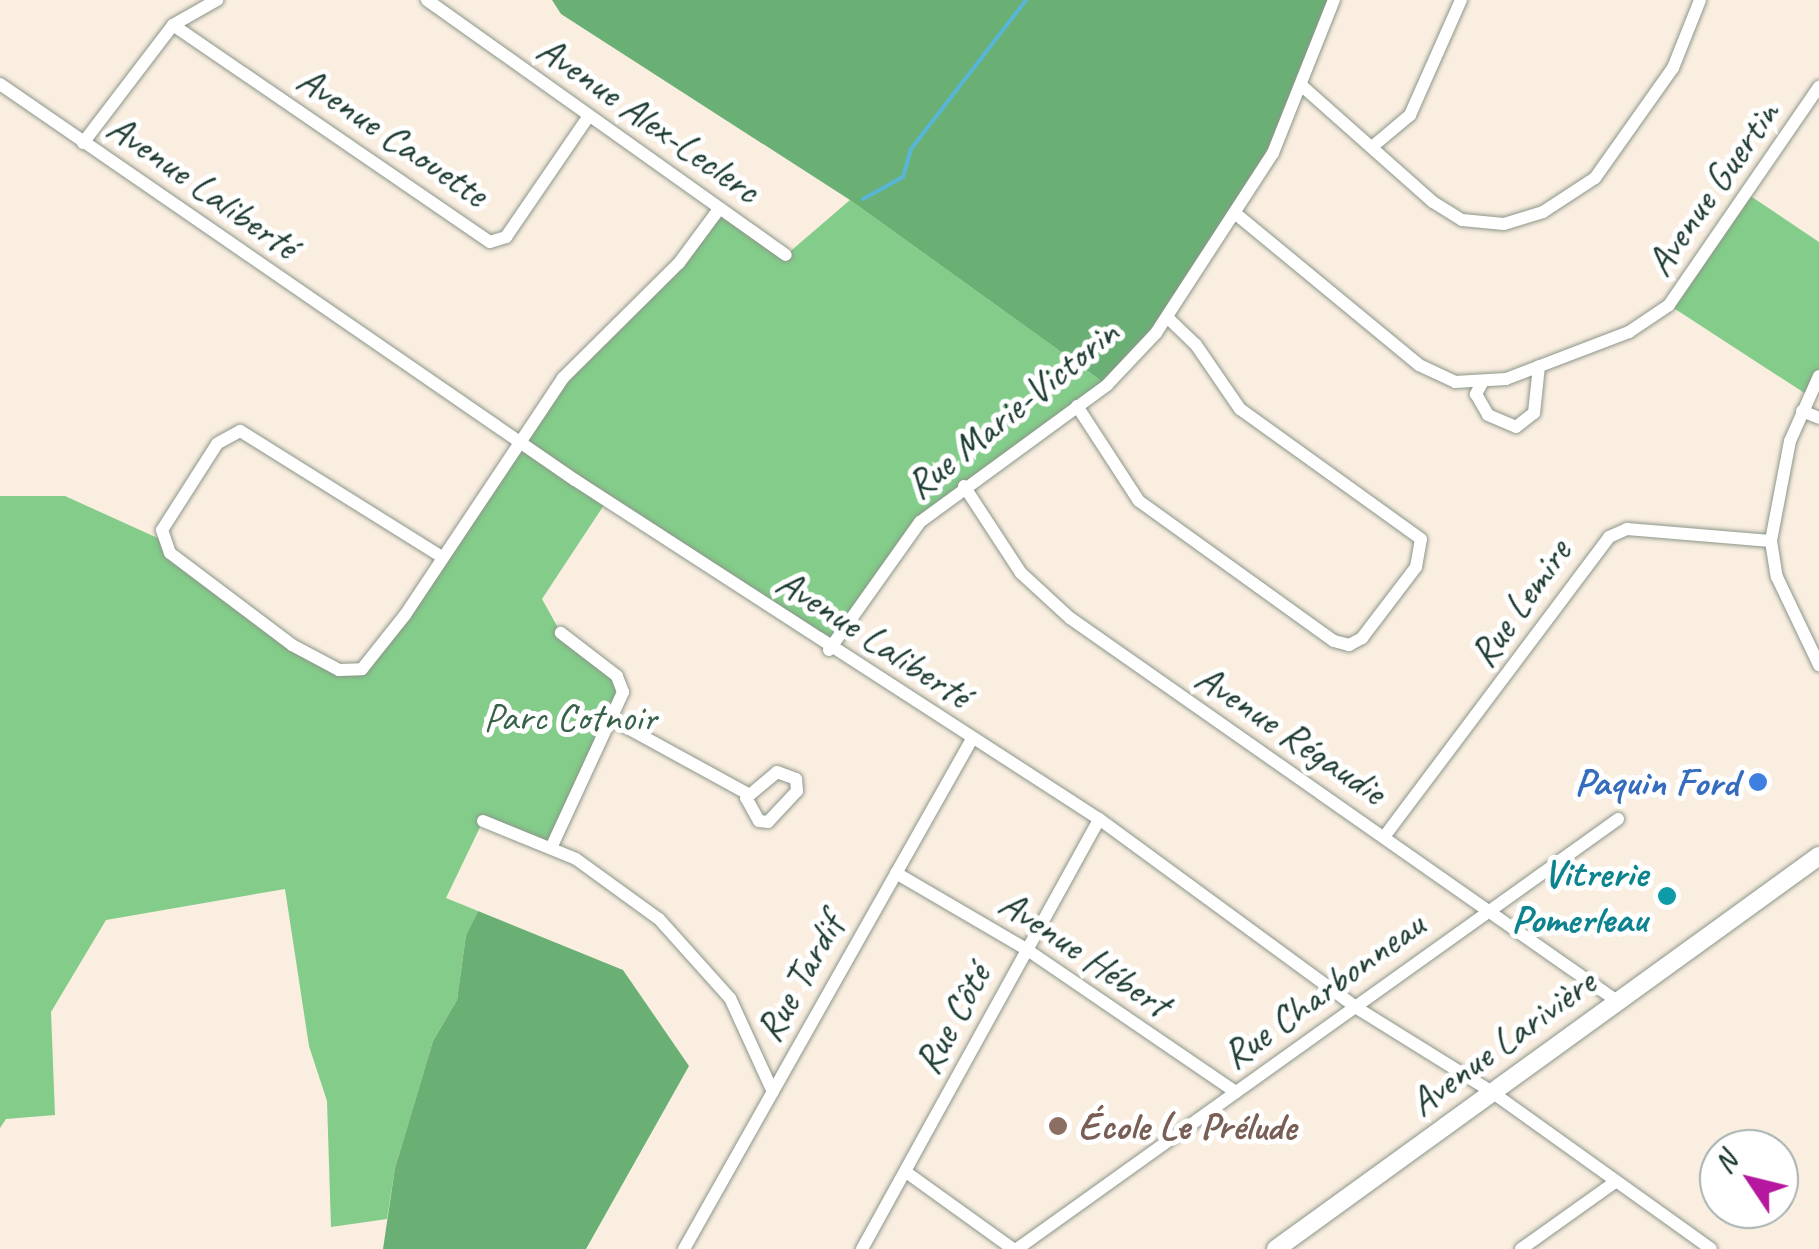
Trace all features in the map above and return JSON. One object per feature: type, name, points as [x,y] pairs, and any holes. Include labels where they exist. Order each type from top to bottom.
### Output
[{"type":"main road","name":"Avenue Larivière","points":[[1276,1249],[1819,856]]},
{"type":"street","points":[[83,143],[173,25],[217,0]]},
{"type":"street","name":"Avenue Alex-Leclerc","points":[[427,0],[786,255]]},
{"type":"street","name":"Rue Marie-Victorin","points":[[829,650],[899,545],[964,486],[1107,386],[1167,317],[1273,153],[1334,0]]},
{"type":"street","points":[[1372,147],[1410,115],[1461,0]]},
{"type":"street","points":[[1301,85],[1407,183],[1462,220],[1504,224],[1544,212],[1594,178],[1673,68],[1700,0]]},
{"type":"street","name":"Avenue Caouette","points":[[173,25],[490,242],[506,237],[589,116]]},
{"type":"street","name":"Avenue Laliberté","points":[[0,84],[520,444],[829,650],[1099,819],[1357,1008],[1492,1092],[1711,1249]]},
{"type":"street","name":"Avenue Guertin","points":[[1236,214],[1265,232],[1326,294],[1419,364],[1449,381],[1482,383],[1630,332],[1669,304],[1789,140],[1819,87]]},
{"type":"street","points":[[442,557],[240,431],[217,444],[166,517],[162,540],[170,554],[292,644],[349,671],[362,669],[380,650],[574,363],[679,263],[719,208]]},
{"type":"street","points":[[1077,406],[1139,501],[1334,641],[1349,645],[1362,638],[1416,567],[1421,539],[1240,409],[1196,345],[1167,317]]},
{"type":"street","points":[[1482,383],[1476,394],[1488,415],[1516,427],[1534,413],[1540,366]]},
{"type":"street","points":[[1819,376],[1790,441],[1771,541],[1777,577],[1819,665]]},
{"type":"street","points":[[1802,411],[1819,418]]},
{"type":"street","name":"Avenue Régaudie","points":[[964,486],[1022,573],[1070,618],[1384,837],[1484,914],[1617,1001]]},
{"type":"street","name":"Rue Lemire","points":[[1384,837],[1610,536],[1627,529],[1771,541]]},
{"type":"street","points":[[551,848],[623,692],[616,676],[561,633]]},
{"type":"street","points":[[612,720],[748,794]]},
{"type":"street","name":"Rue Tardif","points":[[684,1249],[972,740]]},
{"type":"street","name":"Rue Charbonneau","points":[[1015,1249],[1618,818]]},
{"type":"street","name":"Rue Côté","points":[[862,1249],[1099,819]]},
{"type":"street","points":[[483,821],[551,848],[636,902],[709,967],[748,1028],[772,1092]]},
{"type":"street","name":"Avenue Hébert","points":[[896,873],[1026,949],[1236,1092]]},
{"type":"street","points":[[906,1172],[1015,1249]]},
{"type":"street","points":[[1521,1249],[1614,1182]]},
{"type":"green space","points":[[552,0],[1334,0],[1288,121],[1182,299],[1107,385],[850,200],[561,14]]},
{"type":"green space","points":[[1749,195],[1819,242],[1819,376],[1809,396],[1669,305]]},
{"type":"green space","name":"Parc Cotnoir","points":[[850,200],[1107,385],[938,506],[829,650],[606,502],[542,599],[561,633],[617,676],[623,692],[551,848],[483,821],[446,898],[478,911],[466,935],[457,1000],[433,1041],[395,1168],[387,1219],[331,1227],[327,1101],[309,1046],[285,889],[106,920],[51,1012],[55,1115],[6,1119],[0,1128],[0,496],[65,496],[162,540],[323,663],[362,669],[547,400],[719,209],[786,255]]},
{"type":"green space","points":[[478,911],[623,970],[689,1066],[586,1249],[383,1249],[395,1168],[433,1041],[457,1000],[466,935]]},
{"type":"waterway","points":[[863,199],[903,177],[911,149],[1026,0]]},
{"type":"place","name":"Paquin Ford","points":[[1758,782]]},
{"type":"place","name":"Vitrerie Pomerleau","points":[[1667,896]]},
{"type":"place","name":"École Le Prélude","points":[[1058,1126]]}]
